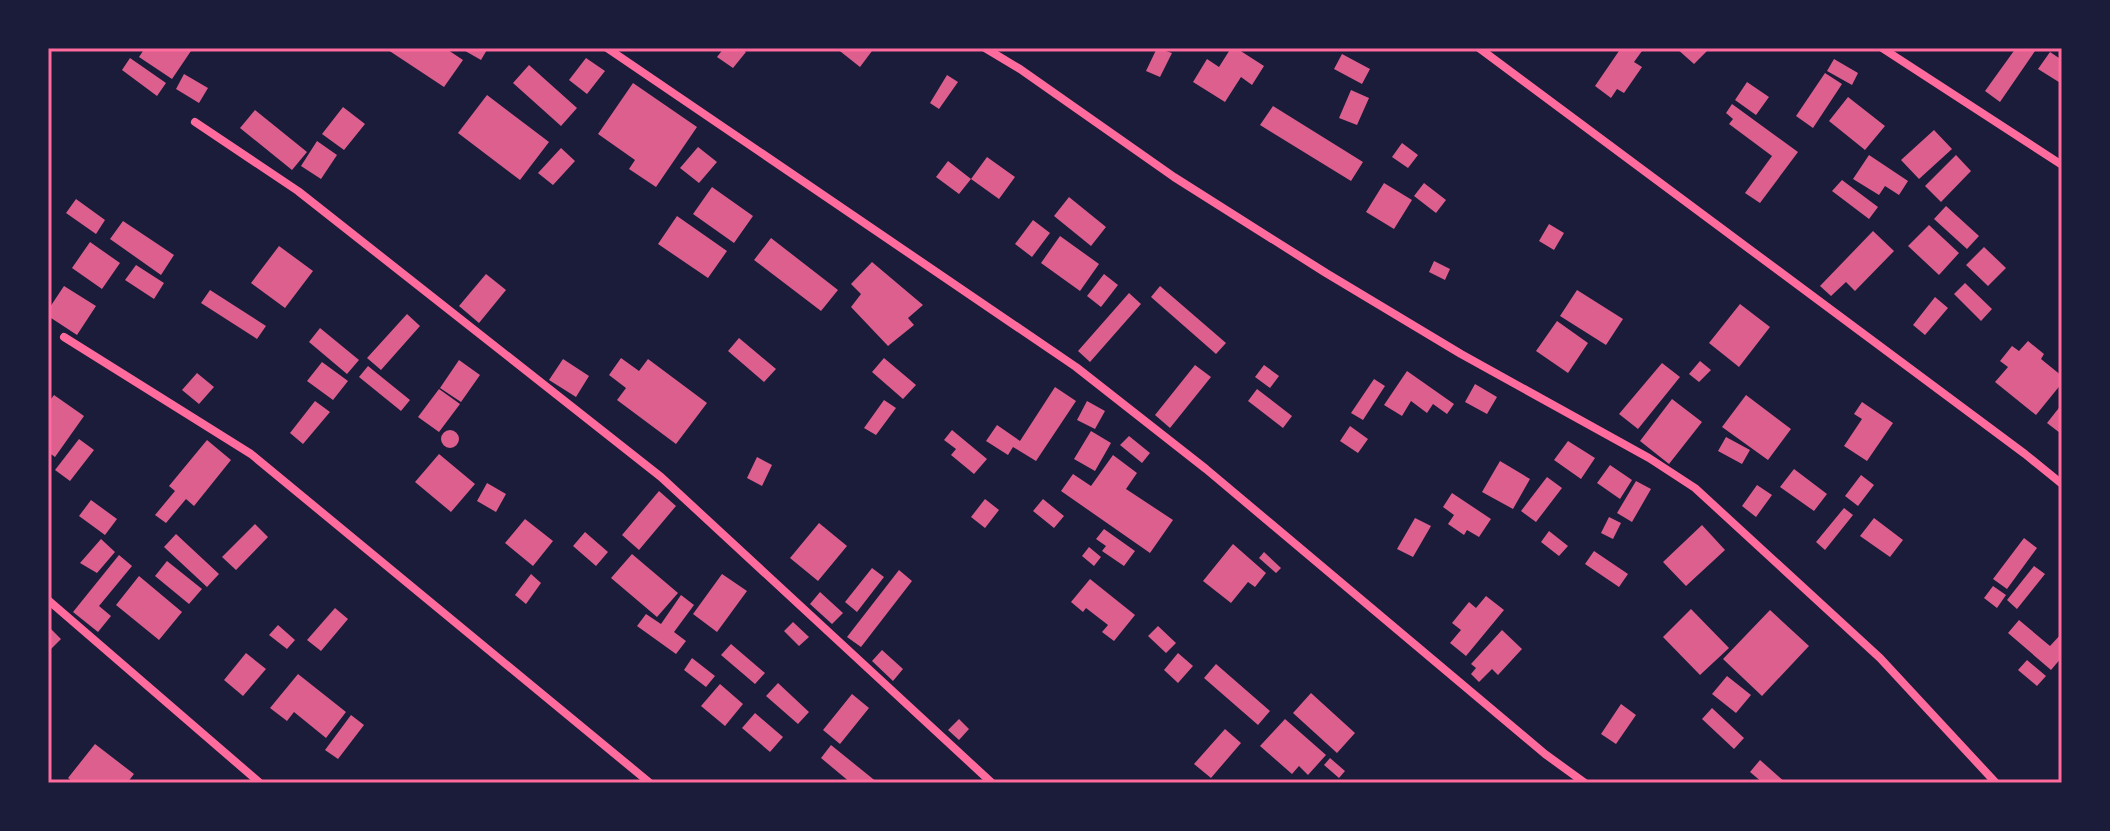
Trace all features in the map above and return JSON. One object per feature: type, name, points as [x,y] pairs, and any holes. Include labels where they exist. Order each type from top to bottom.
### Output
[{"type":"street","points":[[607,48],[1076,367],[1206,469],[1545,754],[1585,783]]},
{"type":"street","points":[[985,48],[1174,177],[1326,273],[1461,354],[1649,458],[1695,488],[1880,658],[1996,783]]},
{"type":"street","points":[[1479,48],[2062,484]]},
{"type":"street","points":[[1882,48],[2062,165]]},
{"type":"street","points":[[195,122],[298,191],[661,477],[992,783]]},
{"type":"street","points":[[64,337],[251,454],[650,783]]},
{"type":"street","points":[[48,600],[260,783]]},
{"type":"building","points":[[145,48],[193,48],[172,79],[139,57]]},
{"type":"building","points":[[385,48],[445,48],[463,60],[444,87]]},
{"type":"building","points":[[460,48],[488,48],[481,60]]},
{"type":"building","points":[[724,48],[740,48],[746,52],[733,68],[717,57]]},
{"type":"building","points":[[836,48],[868,48],[872,51],[860,67]]},
{"type":"building","points":[[1157,48],[1172,53],[1160,77],[1146,71]]},
{"type":"building","points":[[1231,48],[1264,66],[1252,85],[1241,77],[1225,102],[1193,82],[1207,59],[1219,67]]},
{"type":"building","points":[[1621,48],[1642,51],[1634,62],[1642,67],[1624,93],[1617,89],[1611,98],[1595,86]]},
{"type":"building","points":[[1676,48],[1704,48],[1707,51],[1694,64]]},
{"type":"building","points":[[2016,48],[2035,51],[2000,102],[1985,91]]},
{"type":"building","points":[[2050,52],[2062,60],[2062,84],[2038,69]]},
{"type":"building","points":[[1342,54],[1370,69],[1362,84],[1334,69]]},
{"type":"building","points":[[130,58],[166,83],[157,96],[122,70]]},
{"type":"building","points":[[586,58],[605,71],[587,94],[569,80]]},
{"type":"building","points":[[1834,59],[1858,73],[1852,85],[1827,71]]},
{"type":"building","points":[[529,65],[577,108],[561,126],[513,83]]},
{"type":"building","points":[[1825,73],[1842,84],[1813,128],[1796,116]]},
{"type":"building","points":[[184,74],[208,88],[199,103],[176,89]]},
{"type":"building","points":[[947,75],[958,82],[939,109],[930,103]]},
{"type":"building","points":[[1747,82],[1769,97],[1756,115],[1735,100]]},
{"type":"building","points":[[633,83],[697,127],[656,187],[629,169],[635,160],[598,134]]},
{"type":"building","points":[[1351,90],[1369,98],[1357,125],[1339,118]]},
{"type":"building","points":[[487,95],[549,142],[520,180],[458,133]]},
{"type":"building","points":[[1848,97],[1885,126],[1865,150],[1829,121]]},
{"type":"building","points":[[1732,104],[1798,152],[1760,203],[1745,193],[1772,156],[1729,124],[1733,119],[1726,113]]},
{"type":"building","points":[[1273,106],[1363,162],[1351,181],[1260,125]]},
{"type":"building","points":[[343,107],[365,124],[344,150],[322,134]]},
{"type":"building","points":[[255,110],[307,152],[292,170],[240,128]]},
{"type":"building","points":[[1934,130],[1952,149],[1919,179],[1901,160]]},
{"type":"building","points":[[317,141],[337,155],[321,179],[301,166]]},
{"type":"building","points":[[1402,143],[1418,155],[1408,168],[1392,157]]},
{"type":"building","points":[[698,147],[717,162],[699,183],[680,168]]},
{"type":"building","points":[[561,148],[575,161],[553,185],[538,173]]},
{"type":"building","points":[[1869,155],[1908,181],[1899,195],[1885,186],[1879,195],[1853,179]]},
{"type":"building","points":[[1956,155],[1971,171],[1941,202],[1925,186]]},
{"type":"building","points":[[987,157],[1015,177],[999,199],[971,179]]},
{"type":"building","points":[[948,161],[971,179],[959,194],[936,177]]},
{"type":"building","points":[[1842,180],[1878,207],[1869,219],[1832,191]]},
{"type":"building","points":[[1384,183],[1412,200],[1394,229],[1366,212]]},
{"type":"building","points":[[1424,183],[1446,200],[1436,213],[1414,196]]},
{"type":"building","points":[[712,187],[753,216],[734,243],[693,214]]},
{"type":"building","points":[[1069,197],[1106,227],[1091,246],[1054,216]]},
{"type":"building","points":[[76,199],[105,220],[96,234],[66,213]]},
{"type":"building","points":[[1946,206],[1979,236],[1967,249],[1934,219]]},
{"type":"building","points":[[677,216],[727,251],[708,278],[658,244]]},
{"type":"building","points":[[1033,220],[1050,233],[1032,257],[1015,244]]},
{"type":"building","points":[[123,221],[174,255],[161,275],[110,239]]},
{"type":"building","points":[[1549,224],[1564,233],[1554,250],[1539,241]]},
{"type":"building","points":[[1929,225],[1959,253],[1939,275],[1908,246]]},
{"type":"building","points":[[1873,231],[1894,251],[1855,291],[1846,282],[1831,296],[1820,286]]},
{"type":"building","points":[[1060,236],[1099,264],[1080,291],[1041,263]]},
{"type":"building","points":[[771,238],[838,290],[821,311],[754,260]]},
{"type":"building","points":[[90,242],[120,263],[102,289],[72,268]]},
{"type":"building","points":[[279,246],[313,271],[285,308],[251,283]]},
{"type":"building","points":[[1984,247],[2006,268],[1988,286],[1966,265]]},
{"type":"building","points":[[1434,261],[1450,269],[1445,280],[1429,272]]},
{"type":"building","points":[[872,262],[923,305],[908,318],[914,325],[888,346],[851,307],[861,294],[851,284]]},
{"type":"building","points":[[136,265],[164,283],[154,299],[125,280]]},
{"type":"building","points":[[486,274],[506,290],[479,323],[459,306]]},
{"type":"building","points":[[1104,274],[1118,285],[1101,307],[1087,296]]},
{"type":"building","points":[[1965,283],[1992,309],[1981,321],[1954,294]]},
{"type":"building","points":[[64,286],[96,306],[77,335],[48,316],[48,310]]},
{"type":"building","points":[[1160,286],[1226,343],[1216,354],[1151,297]]},
{"type":"building","points":[[210,290],[266,326],[257,339],[201,303]]},
{"type":"building","points":[[1577,290],[1623,319],[1606,345],[1560,316]]},
{"type":"building","points":[[1129,293],[1141,304],[1090,362],[1078,351]]},
{"type":"building","points":[[1935,297],[1948,308],[1925,335],[1913,325]]},
{"type":"building","points":[[1740,304],[1770,327],[1739,367],[1709,343]]},
{"type":"building","points":[[407,314],[420,326],[381,370],[367,358]]},
{"type":"building","points":[[1557,321],[1588,343],[1568,373],[1536,351]]},
{"type":"building","points":[[320,328],[359,360],[347,374],[309,342]]},
{"type":"building","points":[[739,338],[776,369],[764,382],[728,351]]},
{"type":"building","points":[[2028,341],[2044,354],[2041,359],[2062,376],[2062,383],[2036,415],[1995,382],[2008,367],[2000,361],[2012,346],[2019,351]]},
{"type":"building","points":[[621,358],[639,371],[648,359],[707,403],[676,444],[617,400],[626,388],[609,375]]},
{"type":"building","points":[[884,358],[916,385],[903,399],[872,372]]},
{"type":"building","points":[[563,359],[589,376],[576,397],[549,380]]},
{"type":"building","points":[[459,360],[480,375],[461,402],[440,388]]},
{"type":"building","points":[[1700,361],[1711,370],[1699,382],[1689,374]]},
{"type":"building","points":[[322,362],[348,381],[333,400],[307,381]]},
{"type":"building","points":[[1662,363],[1680,377],[1638,429],[1619,414]]},
{"type":"building","points":[[1195,365],[1211,377],[1170,428],[1155,415]]},
{"type":"building","points":[[1264,365],[1279,376],[1270,388],[1255,377]]},
{"type":"building","points":[[368,366],[410,400],[401,411],[359,377]]},
{"type":"building","points":[[1407,371],[1454,404],[1447,414],[1433,404],[1427,413],[1411,401],[1402,416],[1384,405]]},
{"type":"building","points":[[197,373],[214,387],[199,404],[182,390]]},
{"type":"building","points":[[1374,379],[1385,386],[1363,420],[1351,413]]},
{"type":"building","points":[[1475,384],[1497,397],[1487,414],[1465,402]]},
{"type":"building","points":[[1055,387],[1076,401],[1036,461],[1013,447],[1008,455],[986,441],[997,425],[1020,441]]},
{"type":"building","points":[[439,389],[460,404],[439,432],[418,417]]},
{"type":"building","points":[[1257,389],[1292,416],[1283,428],[1248,401]]},
{"type":"building","points":[[54,395],[84,416],[55,457],[48,452],[48,403]]},
{"type":"building","points":[[1746,395],[1791,429],[1768,460],[1722,427]]},
{"type":"building","points":[[1672,399],[1702,422],[1669,464],[1640,441]]},
{"type":"building","points":[[884,400],[896,408],[876,435],[864,428]]},
{"type":"building","points":[[315,401],[330,412],[303,444],[290,433]]},
{"type":"building","points":[[1087,401],[1105,411],[1095,429],[1077,420]]},
{"type":"building","points":[[1862,402],[1893,423],[1867,461],[1844,446],[1862,419],[1854,414]]},
{"type":"building","points":[[2062,404],[2062,431],[2060,433],[2047,423]]},
{"type":"building","points":[[1350,426],[1368,439],[1358,453],[1340,441]]},
{"type":"building","points":[[446,430],[454,430],[459,439],[457,446],[446,448],[441,443],[441,435]]},
{"type":"building","points":[[952,430],[987,459],[974,474],[951,455],[956,449],[944,440]]},
{"type":"building","points":[[1091,431],[1111,443],[1095,471],[1074,459]]},
{"type":"building","points":[[1129,436],[1150,453],[1142,463],[1120,445]]},
{"type":"building","points":[[1726,437],[1750,450],[1742,464],[1718,451]]},
{"type":"building","points":[[79,439],[94,450],[70,481],[55,470]]},
{"type":"building","points":[[207,440],[231,460],[194,506],[186,499],[166,523],[155,515],[175,491],[169,486]]},
{"type":"building","points":[[1568,441],[1595,458],[1581,479],[1554,460]]},
{"type":"building","points":[[439,454],[475,484],[451,512],[415,482]]},
{"type":"building","points":[[1113,455],[1137,473],[1126,489],[1173,520],[1150,553],[1061,491],[1073,474],[1091,486]]},
{"type":"building","points":[[757,457],[772,465],[762,486],[747,478]]},
{"type":"building","points":[[1500,461],[1530,479],[1513,509],[1482,492]]},
{"type":"building","points":[[1610,465],[1632,480],[1620,499],[1597,483]]},
{"type":"building","points":[[1794,469],[1827,494],[1814,511],[1780,487]]},
{"type":"building","points":[[1861,475],[1874,485],[1858,506],[1845,496]]},
{"type":"building","points":[[1547,477],[1562,488],[1536,522],[1521,511]]},
{"type":"building","points":[[1636,481],[1651,489],[1632,522],[1617,513]]},
{"type":"building","points":[[487,483],[506,494],[496,512],[477,501]]},
{"type":"building","points":[[1757,485],[1772,495],[1756,517],[1742,506]]},
{"type":"building","points":[[659,491],[676,506],[639,550],[622,535]]},
{"type":"building","points":[[1452,493],[1491,519],[1479,537],[1467,530],[1464,535],[1448,524],[1454,515],[1443,507]]},
{"type":"building","points":[[985,499],[999,510],[985,528],[971,517]]},
{"type":"building","points":[[1043,499],[1064,516],[1054,528],[1033,511]]},
{"type":"building","points":[[91,500],[117,519],[105,535],[79,516]]},
{"type":"building","points":[[1844,508],[1853,515],[1825,550],[1816,542]]},
{"type":"building","points":[[1609,517],[1621,523],[1613,539],[1601,533]]},
{"type":"building","points":[[1415,518],[1431,526],[1413,557],[1397,549]]},
{"type":"building","points":[[1874,518],[1903,540],[1890,557],[1860,536]]},
{"type":"building","points":[[525,519],[553,541],[533,566],[505,543]]},
{"type":"building","points":[[819,523],[847,546],[818,581],[790,558]]},
{"type":"building","points":[[255,524],[268,537],[236,570],[222,557]]},
{"type":"building","points":[[1702,525],[1725,550],[1686,586],[1663,562]]},
{"type":"building","points":[[1104,529],[1135,551],[1124,566],[1102,551],[1106,546],[1096,539]]},
{"type":"building","points":[[1549,531],[1568,546],[1559,556],[1541,542]]},
{"type":"building","points":[[585,532],[608,552],[596,566],[573,546]]},
{"type":"building","points":[[176,534],[219,574],[207,587],[164,547]]},
{"type":"building","points":[[2024,538],[2037,548],[2007,589],[1993,579]]},
{"type":"building","points":[[101,539],[115,552],[97,573],[80,563]]},
{"type":"building","points":[[1233,544],[1266,573],[1255,587],[1248,582],[1231,603],[1203,581]]},
{"type":"building","points":[[1089,547],[1101,557],[1094,566],[1082,556]]},
{"type":"building","points":[[1594,551],[1628,574],[1619,587],[1585,564]]},
{"type":"building","points":[[1264,552],[1281,568],[1276,573],[1259,558]]},
{"type":"building","points":[[632,554],[678,593],[657,617],[611,578]]},
{"type":"building","points":[[119,555],[132,566],[99,606],[111,616],[98,632],[73,612]]},
{"type":"building","points":[[167,561],[202,589],[189,604],[155,576]]},
{"type":"building","points":[[2034,566],[2045,574],[2017,609],[2007,600]]},
{"type":"building","points":[[872,568],[884,577],[857,612],[845,602]]},
{"type":"building","points":[[899,570],[912,581],[861,647],[847,637]]},
{"type":"building","points":[[531,574],[541,583],[526,604],[515,595]]},
{"type":"building","points":[[722,574],[747,591],[717,632],[693,614]]},
{"type":"building","points":[[139,576],[182,612],[159,640],[116,605]]},
{"type":"building","points":[[1090,579],[1135,615],[1114,641],[1102,632],[1108,625],[1086,608],[1083,612],[1071,602]]},
{"type":"building","points":[[1993,586],[2006,595],[1997,608],[1984,598]]},
{"type":"building","points":[[820,592],[843,613],[832,624],[810,604]]},
{"type":"building","points":[[681,595],[694,605],[674,632],[686,641],[676,654],[637,626],[646,614],[661,624]]},
{"type":"building","points":[[1486,596],[1504,610],[1466,656],[1450,643],[1461,630],[1452,623],[1469,602],[1476,608]]},
{"type":"building","points":[[335,608],[348,619],[321,651],[307,640]]},
{"type":"building","points":[[1691,609],[1729,648],[1700,675],[1663,637]]},
{"type":"building","points":[[1770,610],[1809,646],[1762,696],[1723,659]]},
{"type":"building","points":[[2019,620],[2050,646],[2062,633],[2062,657],[2051,670],[2008,633]]},
{"type":"building","points":[[793,622],[809,637],[799,646],[784,631]]},
{"type":"building","points":[[278,625],[295,640],[287,649],[269,635]]},
{"type":"building","points":[[48,626],[61,639],[48,652]]},
{"type":"building","points":[[1158,626],[1176,643],[1166,653],[1148,636]]},
{"type":"building","points":[[1502,630],[1522,649],[1498,675],[1492,669],[1479,682],[1471,674],[1476,668],[1471,664]]},
{"type":"building","points":[[731,644],[765,673],[755,684],[721,655]]},
{"type":"building","points":[[882,650],[903,669],[893,681],[872,661]]},
{"type":"building","points":[[246,653],[266,669],[243,696],[224,680]]},
{"type":"building","points":[[1178,653],[1193,666],[1178,683],[1164,670]]},
{"type":"building","points":[[692,658],[715,676],[706,687],[684,670]]},
{"type":"building","points":[[2027,660],[2046,676],[2037,686],[2018,670]]},
{"type":"building","points":[[1216,664],[1270,711],[1258,725],[1204,678]]},
{"type":"building","points":[[298,674],[346,712],[326,738],[294,712],[287,721],[270,708]]},
{"type":"building","points":[[1727,676],[1751,695],[1736,713],[1712,694]]},
{"type":"building","points":[[778,683],[809,712],[798,724],[766,696]]},
{"type":"building","points":[[720,684],[743,704],[725,726],[701,706]]},
{"type":"building","points":[[1311,693],[1355,733],[1337,753],[1293,713]]},
{"type":"building","points":[[852,694],[869,708],[840,744],[823,730]]},
{"type":"building","points":[[1621,704],[1636,715],[1616,744],[1601,734]]},
{"type":"building","points":[[1712,708],[1744,738],[1734,749],[1702,719]]},
{"type":"building","points":[[755,713],[783,737],[770,752],[742,728]]},
{"type":"building","points":[[351,715],[364,725],[338,759],[325,750]]},
{"type":"building","points":[[959,719],[969,729],[959,740],[948,730]]},
{"type":"building","points":[[1285,719],[1326,755],[1308,775],[1299,766],[1292,774],[1260,746]]},
{"type":"building","points":[[1225,729],[1241,743],[1211,778],[1194,764]]},
{"type":"building","points":[[95,744],[134,774],[127,783],[74,783],[68,778]]},
{"type":"building","points":[[831,745],[878,783],[851,783],[821,758]]},
{"type":"building","points":[[1330,758],[1345,771],[1339,778],[1324,765]]},
{"type":"building","points":[[1760,760],[1786,783],[1763,783],[1750,772]]}]
